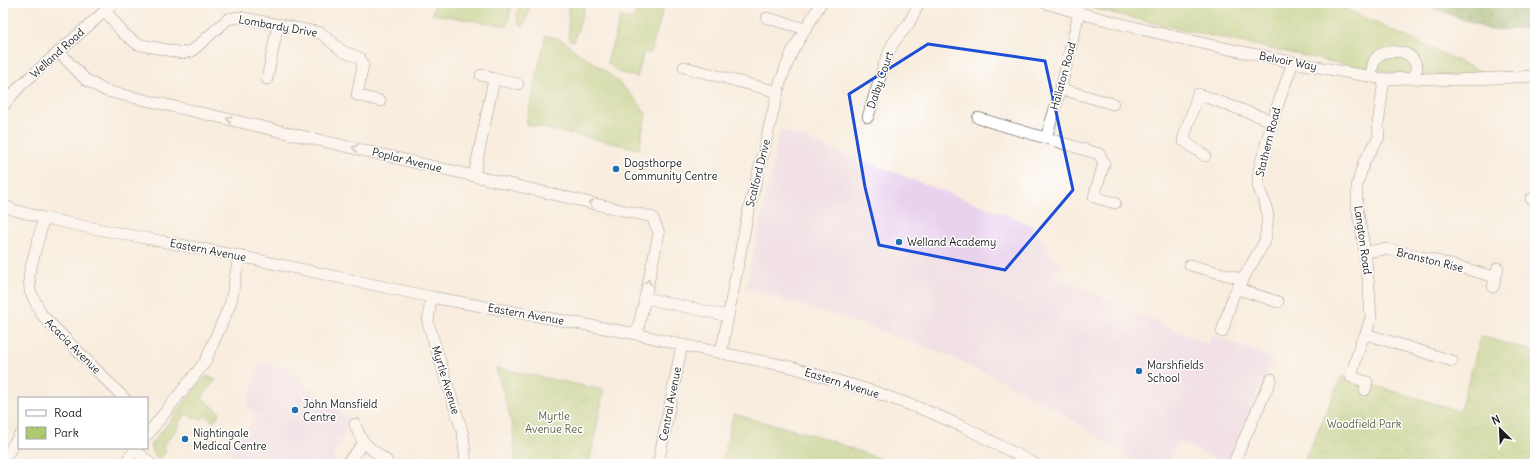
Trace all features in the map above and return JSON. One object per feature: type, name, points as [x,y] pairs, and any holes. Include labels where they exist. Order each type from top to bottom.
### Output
[{"type":"street","name":"Scalford Drive","points":[[721,353],[747,218],[778,92],[792,52],[821,3]]},
{"type":"street","name":"Dalby Court","points":[[868,117],[884,64],[894,43],[909,23],[920,3]]},
{"type":"street","name":"Belvoir Way","points":[[1045,3],[1177,38],[1384,79],[1412,78],[1454,80],[1535,76]]},
{"type":"street","name":"Lombardy Drive","points":[[109,7],[123,33],[138,44],[182,53],[192,51],[228,19],[239,17],[321,33],[342,50],[364,56],[357,95],[380,101]]},
{"type":"street","name":"Welland Road","points":[[3,106],[20,86],[109,7]]},
{"type":"street","name":"Hallaton Road","points":[[1046,138],[1061,88],[1080,13]]},
{"type":"street","points":[[767,18],[806,29]]},
{"type":"street","points":[[267,79],[278,24]]},
{"type":"street","name":"Poplar Avenue","points":[[59,52],[86,80],[106,91],[652,217],[659,232],[637,334]]},
{"type":"street","points":[[1371,77],[1374,60],[1378,56],[1387,52],[1406,54],[1413,58],[1417,68],[1412,78]]},
{"type":"street","name":"Stathern Road","points":[[1222,332],[1233,296],[1265,241],[1268,215],[1258,186],[1259,170],[1272,121],[1292,62]]},
{"type":"street","points":[[684,67],[778,92]]},
{"type":"street","points":[[481,75],[518,84]]},
{"type":"street","points":[[474,176],[494,78]]},
{"type":"street","name":"Langton Road","points":[[1365,390],[1367,382],[1351,377],[1361,342],[1366,334],[1371,317],[1365,252],[1357,207],[1357,185],[1364,162],[1378,137],[1378,125],[1384,79]]},
{"type":"street","points":[[1061,88],[1113,104]]},
{"type":"street","points":[[1205,156],[1183,140],[1198,94],[1272,121]]},
{"type":"street","points":[[978,118],[1099,154],[1104,163],[1094,197],[1116,203]]},
{"type":"street","name":"Eastern Avenue","points":[[3,205],[14,210],[44,218],[239,256],[431,297],[637,334],[682,345],[791,367],[872,391],[927,411],[1035,464]]},
{"type":"street","name":"Acacia Avenue","points":[[44,218],[29,274],[30,291],[42,315],[123,397]]},
{"type":"street","name":"Branston Rise","points":[[1365,252],[1386,249],[1419,256],[1495,277]]},
{"type":"street","points":[[149,428],[205,362],[231,302],[239,256]]},
{"type":"street","points":[[1190,265],[1240,284],[1278,302]]},
{"type":"street","name":"Myrtle Avenue","points":[[431,297],[428,323],[463,434],[466,464]]},
{"type":"street","points":[[645,298],[728,316]]},
{"type":"street","points":[[1366,334],[1452,361]]},
{"type":"street","name":"Central Avenue","points":[[658,464],[682,345]]},
{"type":"street","points":[[1233,464],[1271,379]]},
{"type":"street","points":[[355,424],[359,436],[364,443],[387,461]]},
{"type":"street","points":[[3,461],[18,438]]},
{"type":"street","points":[[346,464],[364,443]]},
{"type":"street","points":[[124,464],[136,449],[151,464]]},
{"type":"highlighted area","points":[[928,44],[1045,61],[1073,190],[1005,270],[879,245],[865,187],[849,94]]},
{"type":"shaded area","name":"Welland Academy","points":[[780,129],[1032,225],[1054,259],[1061,262],[1055,276],[1209,345],[1211,334],[1273,359],[1226,463],[1178,442],[1168,464],[1136,464],[1115,448],[1063,414],[1004,382],[945,354],[852,321],[746,288]]},
{"type":"shaded area","name":"John Mansfield Centre","points":[[260,362],[286,368],[350,420],[334,454],[332,464],[241,464],[228,453],[258,415],[246,405]]},
{"type":"green space","points":[[435,3],[512,3],[507,26],[432,14]]},
{"type":"green space","points":[[520,3],[531,3],[524,27],[518,23],[517,20],[517,13]]},
{"type":"green space","points":[[568,3],[585,5],[574,41],[570,40],[569,36]]},
{"type":"green space","points":[[638,3],[665,3],[650,54],[644,52],[637,77],[618,72],[607,62],[621,16],[633,20]]},
{"type":"green space","points":[[1071,3],[1333,3],[1489,75],[1421,76],[1361,68],[1179,29]]},
{"type":"green space","points":[[1420,3],[1535,3],[1535,28],[1491,30]]},
{"type":"green space","points":[[546,35],[565,42],[599,67],[624,87],[639,104],[646,113],[639,149],[526,124]]},
{"type":"green space","name":"Woodfield Park","points":[[1481,336],[1533,351],[1531,362],[1535,363],[1535,464],[1303,464],[1342,376],[1460,411]]},
{"type":"green space","name":"Myrtle Avenue Rec","points":[[496,368],[604,390],[589,464],[516,464],[512,424]]},
{"type":"green space","points":[[206,376],[216,379],[202,398],[220,413],[213,422],[205,415],[201,420],[195,416],[193,418],[186,413],[178,424],[180,425],[162,447],[167,451],[159,460],[152,451],[151,444]]},
{"type":"green space","points":[[733,414],[814,435],[894,464],[722,464]]},
{"type":"place","name":"Dogsthorpe Community Centre","points":[[616,169]]},
{"type":"place","name":"Welland Academy","points":[[899,242]]},
{"type":"place","name":"Marshfields School","points":[[1139,371]]},
{"type":"place","name":"John Mansfield Centre","points":[[295,410]]},
{"type":"place","name":"Nightingale Medical Centre","points":[[185,439]]}]
